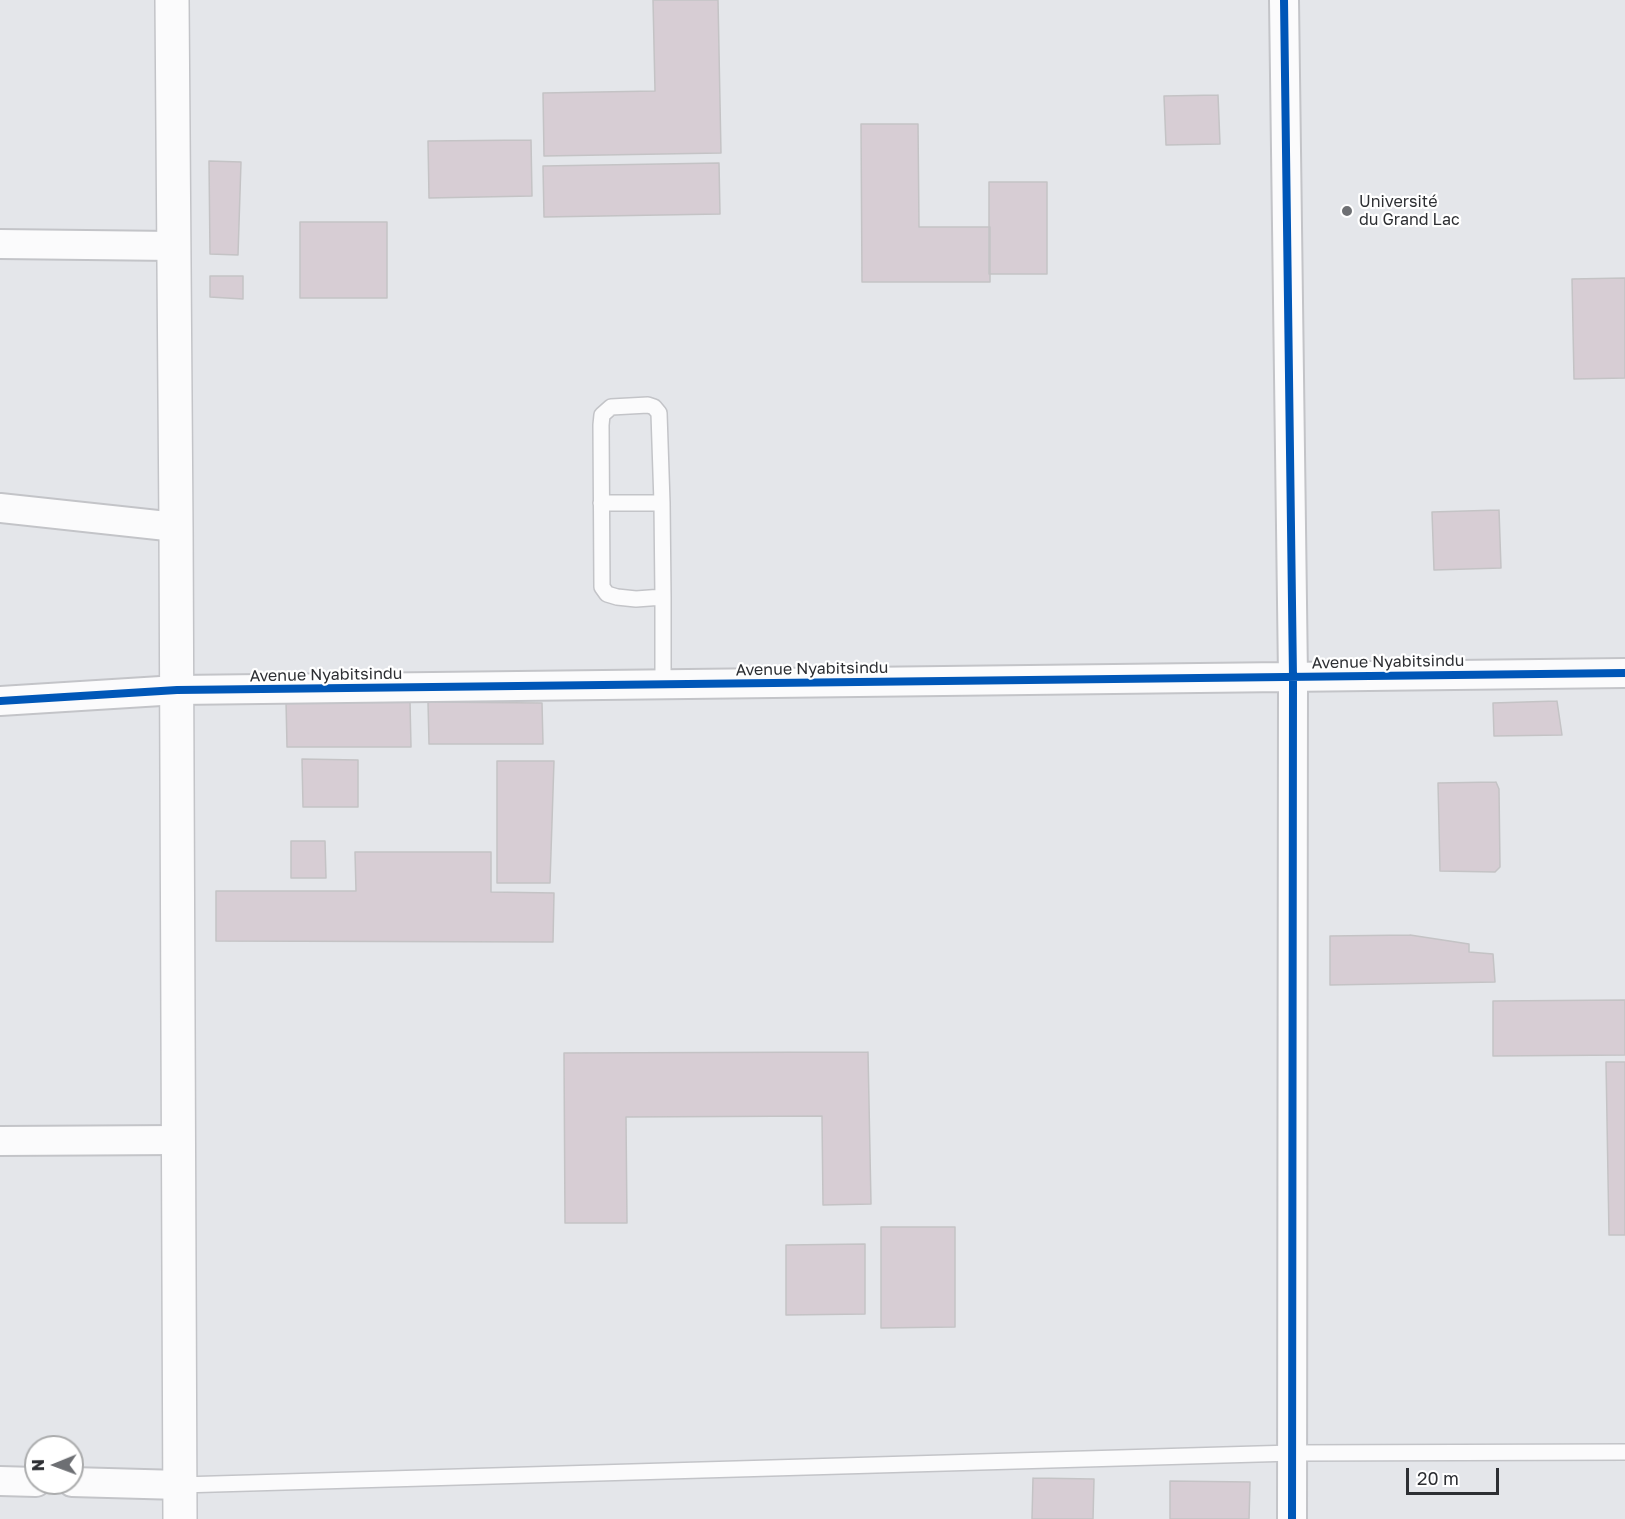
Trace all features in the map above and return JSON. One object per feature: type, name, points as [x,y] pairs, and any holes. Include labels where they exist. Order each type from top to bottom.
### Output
[{"type":"street","points":[[172,0],[177,527],[180,1519]]},
{"type":"street","points":[[1284,0],[1293,676],[1293,1519]]},
{"type":"street","points":[[0,244],[173,246]]},
{"type":"street","points":[[0,508],[177,527]]},
{"type":"street","name":"Avenue Nyabitsindu","points":[[0,701],[177,690],[1625,673]]},
{"type":"street","points":[[0,1142],[178,1140]]},
{"type":"street","points":[[0,1481],[24,1482]]},
{"type":"street","points":[[84,1482],[180,1485]]},
{"type":"lane","points":[[663,597],[636,599],[617,597],[607,594],[602,587],[602,415],[607,408],[648,405],[654,407],[659,413],[662,503],[663,597],[663,684]]},
{"type":"lane","points":[[601,503],[662,503]]},
{"type":"lane","points":[[180,1485],[1293,1453],[1625,1452]]},
{"type":"building","points":[[653,0],[718,0],[721,153],[544,156],[543,93],[655,91]]},
{"type":"building","points":[[1218,95],[1220,144],[1166,145],[1164,96]]},
{"type":"building","points":[[861,124],[918,124],[919,227],[990,227],[990,282],[862,282]]},
{"type":"building","points":[[531,140],[532,196],[429,198],[428,141]]},
{"type":"building","points":[[209,161],[241,162],[238,255],[210,254]]},
{"type":"building","points":[[719,163],[720,214],[544,217],[543,166]]},
{"type":"building","points":[[989,182],[1047,182],[1047,274],[989,274]]},
{"type":"building","points":[[300,222],[387,222],[387,298],[300,298]]},
{"type":"building","points":[[210,276],[243,276],[243,299],[210,297]]},
{"type":"building","points":[[1625,278],[1625,378],[1574,379],[1572,279]]},
{"type":"building","points":[[1499,510],[1501,568],[1434,570],[1432,512]]},
{"type":"building","points":[[286,701],[410,702],[411,747],[287,747]]},
{"type":"building","points":[[1557,701],[1562,735],[1494,736],[1493,703]]},
{"type":"building","points":[[428,702],[542,703],[543,744],[429,744]]},
{"type":"building","points":[[302,759],[358,760],[358,807],[303,807]]},
{"type":"building","points":[[497,761],[554,761],[550,883],[497,883]]},
{"type":"building","points":[[1496,782],[1499,789],[1500,867],[1495,872],[1440,871],[1438,783]]},
{"type":"building","points":[[291,841],[325,841],[326,878],[291,878]]},
{"type":"building","points":[[355,852],[491,852],[491,892],[554,893],[553,942],[216,941],[216,891],[356,891]]},
{"type":"building","points":[[1410,935],[1469,944],[1469,952],[1493,954],[1495,982],[1330,985],[1330,936]]},
{"type":"building","points":[[1625,1000],[1625,1055],[1493,1056],[1493,1001]]},
{"type":"building","points":[[868,1052],[871,1204],[823,1205],[822,1116],[626,1117],[627,1223],[565,1223],[564,1053]]},
{"type":"building","points":[[1606,1062],[1625,1062],[1625,1235],[1609,1235]]},
{"type":"building","points":[[881,1227],[955,1227],[955,1327],[881,1328]]},
{"type":"building","points":[[865,1244],[865,1314],[786,1315],[786,1245]]},
{"type":"building","points":[[1033,1478],[1094,1479],[1093,1519],[1032,1519]]},
{"type":"building","points":[[1170,1481],[1250,1482],[1249,1519],[1170,1519]]},
{"type":"cycle path","points":[[1284,0],[1293,677],[1292,1519]]},
{"type":"cycle path","points":[[0,701],[177,690],[1625,673]]},
{"type":"place","name":"Université du Grand Lac","points":[[1347,211]]}]
